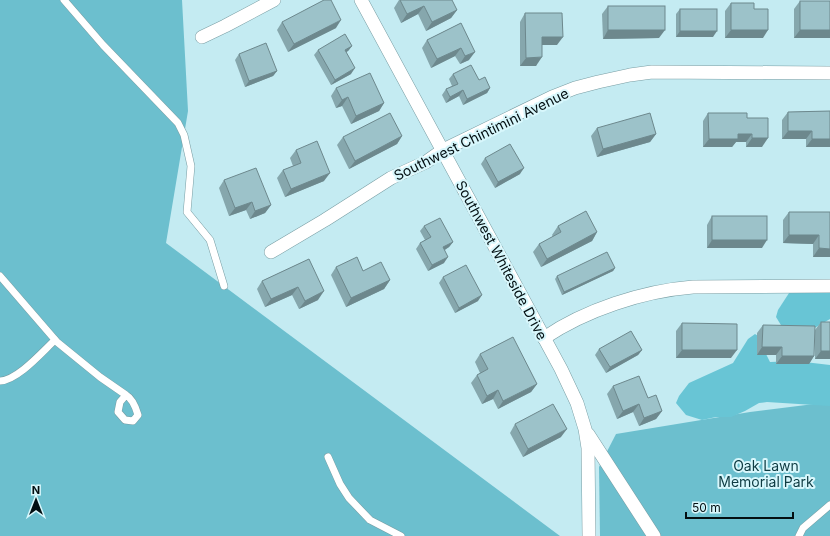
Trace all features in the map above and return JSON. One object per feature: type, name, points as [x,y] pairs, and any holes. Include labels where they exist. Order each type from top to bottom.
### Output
[{"type":"street","points":[[202,37],[274,0]]},
{"type":"street","name":"Southwest Whiteside Drive","points":[[361,0],[561,369],[577,403],[585,430],[588,448],[589,536]]},
{"type":"street","name":"Southwest Chintimini Avenue","points":[[271,252],[392,178],[426,162],[443,150],[552,97],[575,88],[630,75],[652,72],[830,73]]},
{"type":"street","points":[[544,338],[568,323],[604,308],[641,296],[671,289],[693,287],[830,286]]},
{"type":"street","points":[[585,430],[654,536]]},
{"type":"lane","points":[[64,0],[103,45],[178,123],[184,135],[191,166],[186,212],[210,240],[224,286]]},
{"type":"lane","points":[[0,276],[55,340],[100,377],[126,395]]},
{"type":"lane","points":[[0,381],[4,381],[21,372],[55,340]]},
{"type":"lane","points":[[328,457],[348,498],[370,520],[401,536]]},
{"type":"lane","points":[[799,536],[803,528],[830,505]]},
{"type":"green space","points":[[0,0],[182,0],[188,111],[166,243],[560,536],[0,536]]},
{"type":"green space","name":"Oak Lawn Memorial Park","points":[[830,402],[830,536],[600,536],[599,467],[616,434],[750,412]]},
{"type":"shaded area","points":[[830,283],[830,319],[799,337],[784,330],[776,317],[778,310],[791,290]]},
{"type":"shaded area","points":[[755,334],[763,339],[766,354],[770,362],[796,361],[830,365],[830,406],[767,402],[759,403],[731,417],[716,417],[702,420],[686,415],[676,403],[679,396],[689,383],[733,363],[748,339]]},
{"type":"building","points":[[324,0],[331,0],[341,20],[294,44],[282,22]]},
{"type":"building","points":[[400,0],[452,0],[457,10],[432,22],[424,6],[407,14]]},
{"type":"building","points":[[800,1],[830,1],[830,30],[800,30]]},
{"type":"building","points":[[731,3],[754,3],[754,9],[768,9],[768,30],[731,30]]},
{"type":"building","points":[[608,6],[665,6],[665,30],[608,30]]},
{"type":"building","points":[[680,9],[717,9],[717,31],[680,31]]},
{"type":"building","points":[[525,13],[562,13],[563,37],[542,37],[542,57],[526,58]]},
{"type":"building","points":[[461,23],[475,52],[465,56],[461,48],[437,59],[427,40]]},
{"type":"building","points":[[345,34],[352,46],[345,50],[355,68],[335,80],[318,50]]},
{"type":"building","points":[[266,43],[277,71],[249,81],[239,54]]},
{"type":"building","points":[[471,65],[479,80],[485,77],[490,88],[467,99],[463,90],[450,97],[446,89],[458,84],[453,74]]},
{"type":"building","points":[[370,73],[384,103],[356,116],[348,97],[342,100],[336,88]]},
{"type":"building","points":[[830,111],[830,139],[812,139],[812,131],[788,131],[788,112]]},
{"type":"building","points":[[390,113],[402,136],[355,161],[343,137]]},
{"type":"building","points":[[650,113],[656,134],[603,149],[597,128]]},
{"type":"building","points":[[708,113],[747,113],[747,118],[768,118],[768,138],[752,138],[752,134],[738,134],[738,139],[709,139]]},
{"type":"building","points":[[317,141],[330,173],[291,189],[283,170],[301,163],[296,150]]},
{"type":"building","points":[[510,144],[524,168],[498,182],[485,158]]},
{"type":"building","points":[[256,168],[271,205],[255,211],[252,202],[235,208],[224,180]]},
{"type":"building","points":[[586,211],[597,232],[547,259],[539,244],[561,232],[558,226]]},
{"type":"building","points":[[789,212],[830,212],[830,249],[819,248],[819,235],[789,235]]},
{"type":"building","points":[[712,216],[767,216],[767,240],[712,240]]},
{"type":"building","points":[[440,218],[453,242],[443,247],[448,257],[432,265],[420,243],[431,237],[424,226]]},
{"type":"building","points":[[607,252],[615,268],[564,292],[557,276]]},
{"type":"building","points":[[357,257],[363,271],[381,262],[390,280],[351,298],[336,267]]},
{"type":"building","points":[[309,259],[324,291],[305,301],[298,287],[271,299],[262,281]]},
{"type":"building","points":[[466,265],[482,295],[459,308],[443,277]]},
{"type":"building","points":[[821,322],[830,322],[830,351],[821,351]]},
{"type":"building","points":[[682,323],[737,324],[737,350],[682,350]]},
{"type":"building","points":[[763,325],[815,326],[814,356],[782,356],[782,347],[762,347]]},
{"type":"building","points":[[631,331],[642,350],[610,367],[599,349]]},
{"type":"building","points":[[513,337],[537,384],[503,401],[498,390],[487,396],[477,375],[488,369],[480,354]]},
{"type":"building","points":[[639,376],[648,398],[656,395],[662,411],[644,418],[639,404],[623,411],[613,386]]},
{"type":"building","points":[[553,404],[567,429],[528,449],[515,424]]}]
